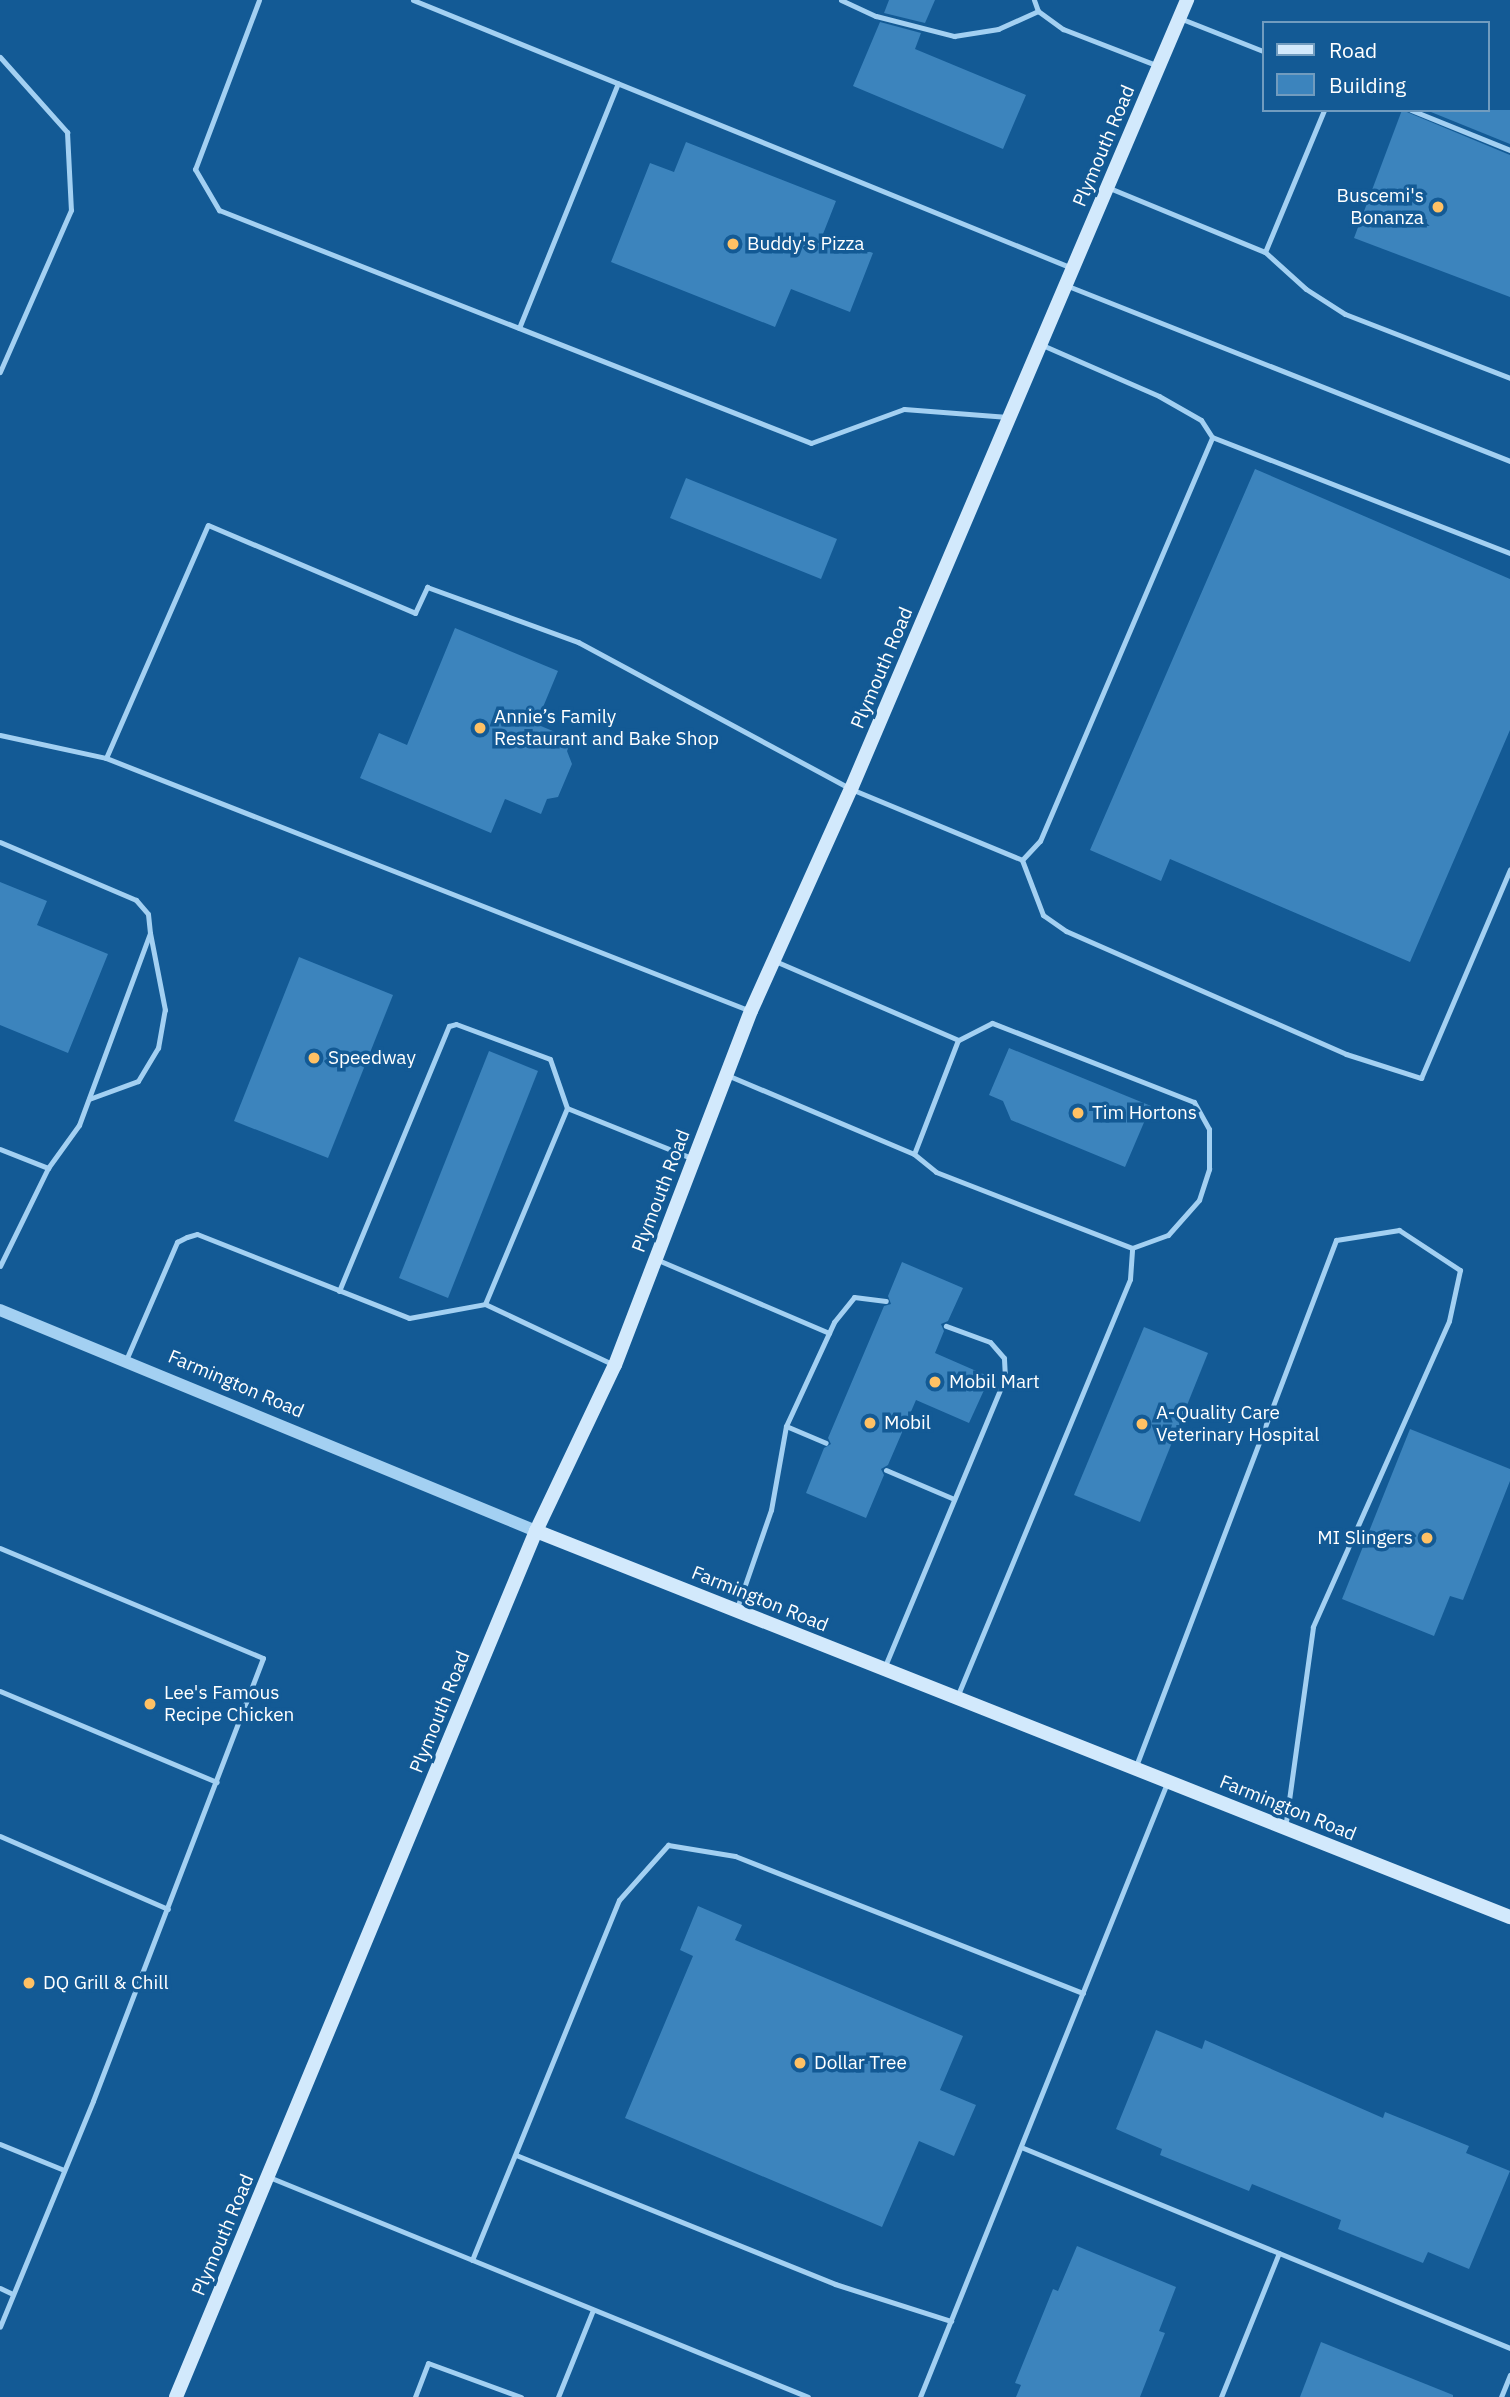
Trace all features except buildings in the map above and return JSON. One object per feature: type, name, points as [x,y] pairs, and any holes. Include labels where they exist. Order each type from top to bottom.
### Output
[{"type":"main road","name":"Plymouth Road","points":[[176,2397],[536,1531],[615,1365],[751,1011],[851,789],[1187,0]]},
{"type":"main road","name":"Farmington Road","points":[[536,1531],[1510,1917]]},
{"type":"street","name":"Farmington Road","points":[[0,1310],[536,1531]]},
{"type":"lane","points":[[259,0],[195,169],[219,210],[811,443],[904,409],[1009,417]]},
{"type":"lane","points":[[413,0],[1072,268]]},
{"type":"lane","points":[[841,0],[876,16],[954,36],[998,29],[1038,11]]},
{"type":"lane","points":[[1034,0],[1038,11],[1063,29],[1159,66]]},
{"type":"lane","points":[[1180,18],[1262,51]]},
{"type":"lane","points":[[0,57],[66,132],[71,209],[0,372]]},
{"type":"lane","points":[[519,328],[618,83]]},
{"type":"lane","points":[[1265,252],[1323,112]]},
{"type":"lane","points":[[1416,112],[1510,150]]},
{"type":"lane","points":[[1107,187],[1265,252],[1306,289],[1345,314],[1510,378]]},
{"type":"lane","points":[[1065,285],[1510,461]]},
{"type":"lane","points":[[1040,344],[1159,396],[1202,420],[1212,437],[1510,553]]},
{"type":"lane","points":[[1022,860],[1040,841],[1212,437]]},
{"type":"lane","points":[[106,758],[208,526],[415,613],[426,587],[578,642],[851,789],[1022,860],[1043,915],[1066,930],[1346,1054],[1421,1078],[1510,869]]},
{"type":"lane","points":[[0,735],[106,758],[751,1011]]},
{"type":"lane","points":[[0,842],[136,900],[148,914],[165,1010],[158,1048],[138,1081],[89,1098]]},
{"type":"lane","points":[[0,1266],[48,1168],[79,1125],[150,933]]},
{"type":"lane","points":[[774,961],[958,1040]]},
{"type":"lane","points":[[727,1075],[914,1154],[936,1172],[1132,1248],[1168,1235],[1199,1200],[1209,1169],[1209,1129],[1194,1102],[992,1023],[958,1040],[914,1154]]},
{"type":"lane","points":[[339,1291],[449,1026],[456,1024],[550,1059],[567,1108],[485,1304]]},
{"type":"lane","points":[[567,1108],[694,1159]]},
{"type":"lane","points":[[0,1149],[48,1168]]},
{"type":"lane","points":[[1135,1769],[1336,1240],[1399,1230],[1460,1270],[1448,1321],[1313,1627],[1284,1828]]},
{"type":"lane","points":[[126,1360],[177,1242],[197,1234],[409,1318],[485,1304],[615,1365]]},
{"type":"lane","points":[[956,1698],[1130,1279],[1132,1248]]},
{"type":"lane","points":[[656,1259],[828,1334]]},
{"type":"lane","points":[[736,1610],[771,1510],[786,1426],[828,1334],[853,1297],[886,1301]]},
{"type":"lane","points":[[883,1669],[1005,1378],[1004,1358],[990,1342],[946,1326]]},
{"type":"lane","points":[[786,1426],[826,1443]]},
{"type":"lane","points":[[886,1470],[954,1499]]},
{"type":"lane","points":[[0,1548],[263,1658],[168,1909],[0,2327]]},
{"type":"lane","points":[[0,1691],[217,1782]]},
{"type":"lane","points":[[920,2397],[1167,1781]]},
{"type":"lane","points":[[0,1836],[168,1909]]},
{"type":"lane","points":[[472,2260],[620,1900],[668,1845],[734,1856],[1083,1993]]},
{"type":"lane","points":[[0,2144],[64,2170]]},
{"type":"lane","points":[[1021,2147],[1510,2347]]},
{"type":"lane","points":[[516,2155],[835,2284],[951,2321]]},
{"type":"lane","points":[[268,2177],[808,2397]]},
{"type":"lane","points":[[1221,2397],[1279,2253]]},
{"type":"lane","points":[[0,2288],[13,2294]]},
{"type":"lane","points":[[558,2397],[593,2310]]},
{"type":"lane","points":[[415,2397],[428,2363],[521,2397]]},
{"type":"lane","points":[[1501,2397],[1510,2375]]},
{"type":"place","name":"Buscemi's Bonanza","points":[[1438,207]]},
{"type":"place","name":"Buddy's Pizza","points":[[733,244]]},
{"type":"place","name":"Annie’s Family Restaurant and Bake Shop","points":[[480,728]]},
{"type":"place","name":"Speedway","points":[[314,1058]]},
{"type":"place","name":"Tim Hortons","points":[[1078,1113]]},
{"type":"place","name":"Mobil Mart","points":[[935,1382]]},
{"type":"place","name":"Mobil","points":[[870,1423]]},
{"type":"place","name":"A-Quality Care Veterinary Hospital","points":[[1142,1424]]},
{"type":"place","name":"MI Slingers","points":[[1427,1538]]},
{"type":"place","name":"Lee's Famous Recipe Chicken","points":[[150,1704]]},
{"type":"place","name":"DQ Grill & Chill","points":[[29,1983]]},
{"type":"place","name":"Dollar Tree","points":[[800,2063]]}]
